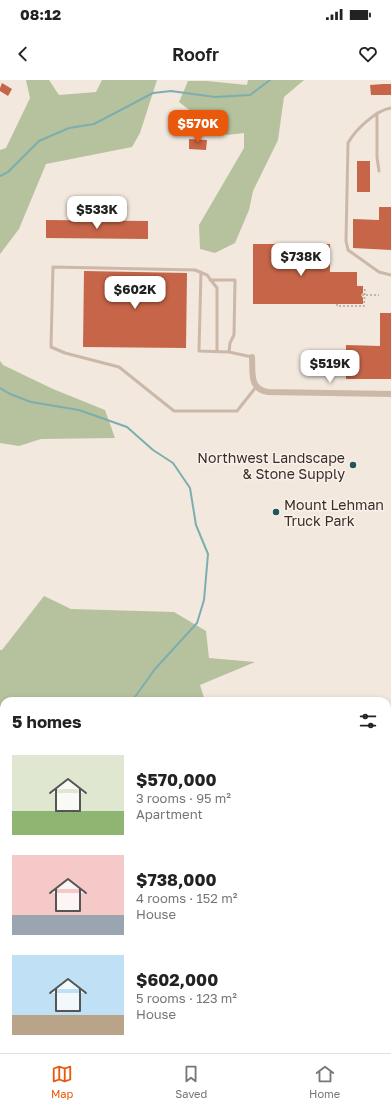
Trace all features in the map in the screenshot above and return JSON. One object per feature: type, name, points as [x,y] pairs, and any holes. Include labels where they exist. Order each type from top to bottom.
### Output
[{"type":"street","points":[[252,357],[253,374],[256,387],[261,391],[391,394]]},
{"type":"lane","points":[[391,108],[377,113],[352,136],[348,143],[346,241],[348,250],[379,272],[391,275]]},
{"type":"lane","points":[[377,113],[377,157],[379,171]]},
{"type":"lane","points":[[217,351],[217,288],[207,276],[201,272],[195,270],[52,267],[51,347],[65,353],[119,367],[174,411],[237,411],[256,387]]},
{"type":"lane","points":[[201,272],[199,351],[229,352],[252,357]]},
{"type":"lane","points":[[210,280],[234,280],[234,335],[230,343],[229,352]]},
{"type":"path","points":[[336,304],[336,306],[364,306],[364,287]]},
{"type":"path","points":[[363,296],[379,295]]},
{"type":"green space","points":[[26,80],[49,80],[59,95],[96,92],[102,80],[157,80],[140,133],[132,147],[46,164],[19,229],[0,254],[0,150],[6,148],[30,98]]},
{"type":"green space","points":[[248,80],[304,80],[284,97],[278,140],[253,191],[249,210],[235,243],[215,253],[200,249],[199,225],[244,148],[244,133],[227,135],[205,122],[179,102],[188,81],[207,81],[247,85]]},
{"type":"green space","points":[[0,361],[3,365],[53,389],[105,410],[115,438],[41,439],[19,446],[0,443]]},
{"type":"green space","points":[[44,596],[71,609],[174,612],[206,631],[209,658],[255,662],[200,685],[204,697],[0,697],[0,650],[2,650]]},
{"type":"building","points":[[2,83],[12,89],[8,96],[0,91]]},
{"type":"building","points":[[391,84],[391,95],[371,95],[370,85]]},
{"type":"building","points":[[189,139],[207,140],[206,150],[189,149]]},
{"type":"building","points":[[357,161],[370,161],[370,192],[357,192]]},
{"type":"building","points":[[379,207],[391,207],[391,250],[353,248],[353,219],[379,220]]},
{"type":"building","points":[[46,220],[148,221],[148,239],[46,238]]},
{"type":"building","points":[[253,244],[330,244],[330,272],[357,272],[357,286],[363,286],[363,293],[361,295],[363,298],[363,304],[253,304]]},
{"type":"building","points":[[84,271],[187,273],[186,348],[83,347]]},
{"type":"building","points":[[380,313],[391,313],[391,379],[346,379],[346,345],[380,346]]},
{"type":"waterway","points":[[0,176],[8,172],[39,141],[69,128],[94,124],[153,93],[171,91],[215,97],[250,95],[270,80]]},
{"type":"waterway","points":[[0,388],[10,394],[31,402],[79,410],[127,427],[153,450],[173,463],[190,488],[196,525],[208,554],[204,600],[197,623],[155,669],[135,697]]},
{"type":"place","name":"Northwest Landscape & Stone Supply","points":[[353,465]]},
{"type":"place","name":"Mount Lehman Truck Park","points":[[276,512]]}]
